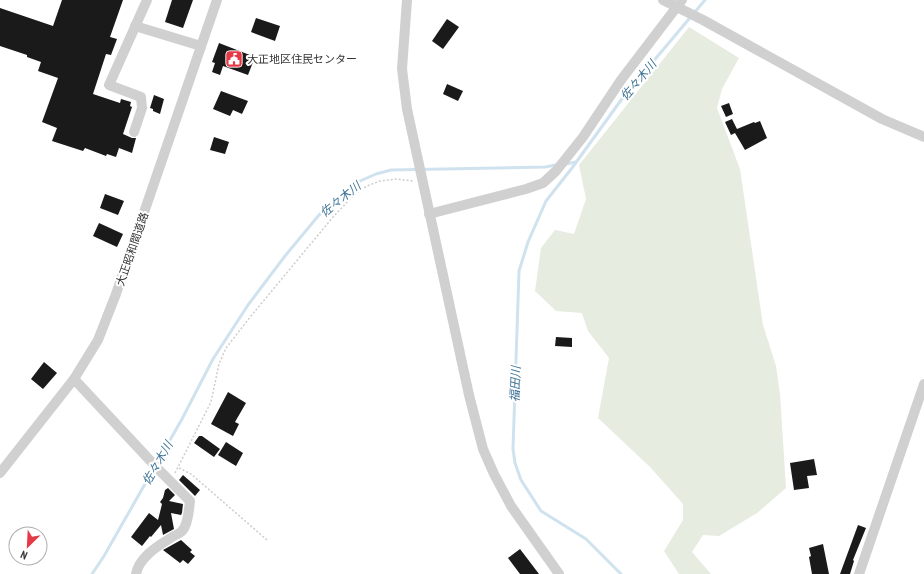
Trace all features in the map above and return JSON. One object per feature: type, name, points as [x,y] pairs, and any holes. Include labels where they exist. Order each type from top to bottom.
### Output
[{"type":"street","points":[[134,132],[142,108],[140,97],[109,85],[147,0]]},
{"type":"street","name":"大正昭和間道路","points":[[0,473],[74,379],[98,340],[114,301],[217,0]]},
{"type":"street","points":[[407,0],[402,69],[407,109],[469,395],[483,449],[510,506],[559,574]]},
{"type":"street","points":[[663,0],[680,5],[703,20],[882,119],[924,137]]},
{"type":"street","points":[[429,214],[526,189],[543,183],[566,160],[621,80],[680,5]]},
{"type":"street","points":[[135,26],[201,46]]},
{"type":"street","points":[[74,379],[190,501],[189,515],[183,530],[165,541],[143,558],[136,574]]},
{"type":"street","points":[[859,574],[924,384]]},
{"type":"path","points":[[170,480],[179,468],[211,402],[219,364],[226,348],[333,217],[355,194],[367,186],[380,181],[422,180]]},
{"type":"path","points":[[179,468],[191,474],[267,540]]},
{"type":"shaded area","points":[[689,27],[739,58],[722,89],[717,108],[740,169],[763,325],[776,366],[780,394],[786,488],[757,513],[719,536],[703,535],[692,552],[711,574],[679,574],[664,551],[683,520],[683,504],[650,467],[598,418],[609,358],[588,331],[582,313],[556,311],[535,291],[541,248],[555,230],[574,234],[586,199],[579,165]]},
{"type":"building","points":[[62,0],[123,0],[110,37],[117,39],[111,55],[106,54],[93,94],[120,103],[121,99],[131,102],[130,106],[132,107],[123,134],[136,138],[132,153],[119,148],[116,157],[107,154],[106,156],[85,148],[83,151],[52,141],[57,128],[42,122],[58,78],[38,71],[41,62],[27,57],[27,55],[0,46],[0,8],[53,26]]},
{"type":"building","points":[[172,0],[193,0],[183,28],[165,22]]},
{"type":"building","points":[[256,18],[280,26],[275,41],[251,32]]},
{"type":"building","points":[[447,19],[459,27],[443,49],[432,41]]},
{"type":"building","name":"大正地区住民センター","points":[[219,43],[255,57],[248,75],[223,66],[220,75],[212,72],[215,63],[212,62]]},
{"type":"building","points":[[447,84],[463,91],[458,101],[443,94]]},
{"type":"building","points":[[221,91],[248,101],[242,114],[233,110],[230,116],[213,109]]},
{"type":"building","points":[[154,95],[164,99],[160,114],[150,108]]},
{"type":"building","points":[[729,103],[733,114],[726,117],[721,106]]},
{"type":"building","points":[[732,119],[737,129],[760,121],[767,138],[745,150],[735,133],[731,135],[725,122]]},
{"type":"building","points":[[214,137],[229,142],[225,154],[210,150]]},
{"type":"building","points":[[105,194],[124,201],[118,215],[100,208]]},
{"type":"building","points":[[99,223],[123,234],[117,247],[93,236]]},
{"type":"building","points":[[556,337],[572,338],[572,347],[555,346]]},
{"type":"building","points":[[44,362],[57,373],[43,389],[31,379]]},
{"type":"building","points":[[228,392],[246,403],[235,422],[239,424],[233,436],[211,424]]},
{"type":"building","points":[[199,436],[202,436],[220,449],[214,457],[194,443]]},
{"type":"building","points":[[226,442],[243,453],[236,466],[218,455]]},
{"type":"building","points":[[814,459],[817,475],[807,476],[809,488],[794,490],[790,463]]},
{"type":"building","points":[[183,475],[200,490],[195,496],[179,480]]},
{"type":"building","points":[[168,488],[175,495],[169,501],[183,504],[182,513],[181,515],[171,513],[174,529],[163,535],[161,525],[142,546],[131,537],[149,513],[158,520],[162,504],[160,502],[163,498],[165,490]]},
{"type":"building","points":[[858,525],[866,528],[853,560],[850,574],[840,574]]},
{"type":"building","points":[[181,540],[192,550],[190,552],[195,556],[188,564],[183,560],[180,563],[163,550]]},
{"type":"building","points":[[823,544],[829,574],[812,574],[809,548]]},
{"type":"building","points":[[520,549],[539,574],[520,574],[508,558]]},
{"type":"waterway","name":"福田川","points":[[621,574],[586,539],[541,511],[521,480],[515,463],[513,449],[519,271],[528,242],[546,201],[624,96],[705,0]]},
{"type":"waterway","name":"佐々木川","points":[[566,164],[576,162]]},
{"type":"waterway","name":"佐々木川","points":[[92,574],[104,556],[182,419],[213,359],[248,305],[285,256],[319,215],[360,181],[376,174],[391,170],[545,167],[556,165]]},
{"type":"place","name":"大正地区住民センター","points":[[234,59]]}]
